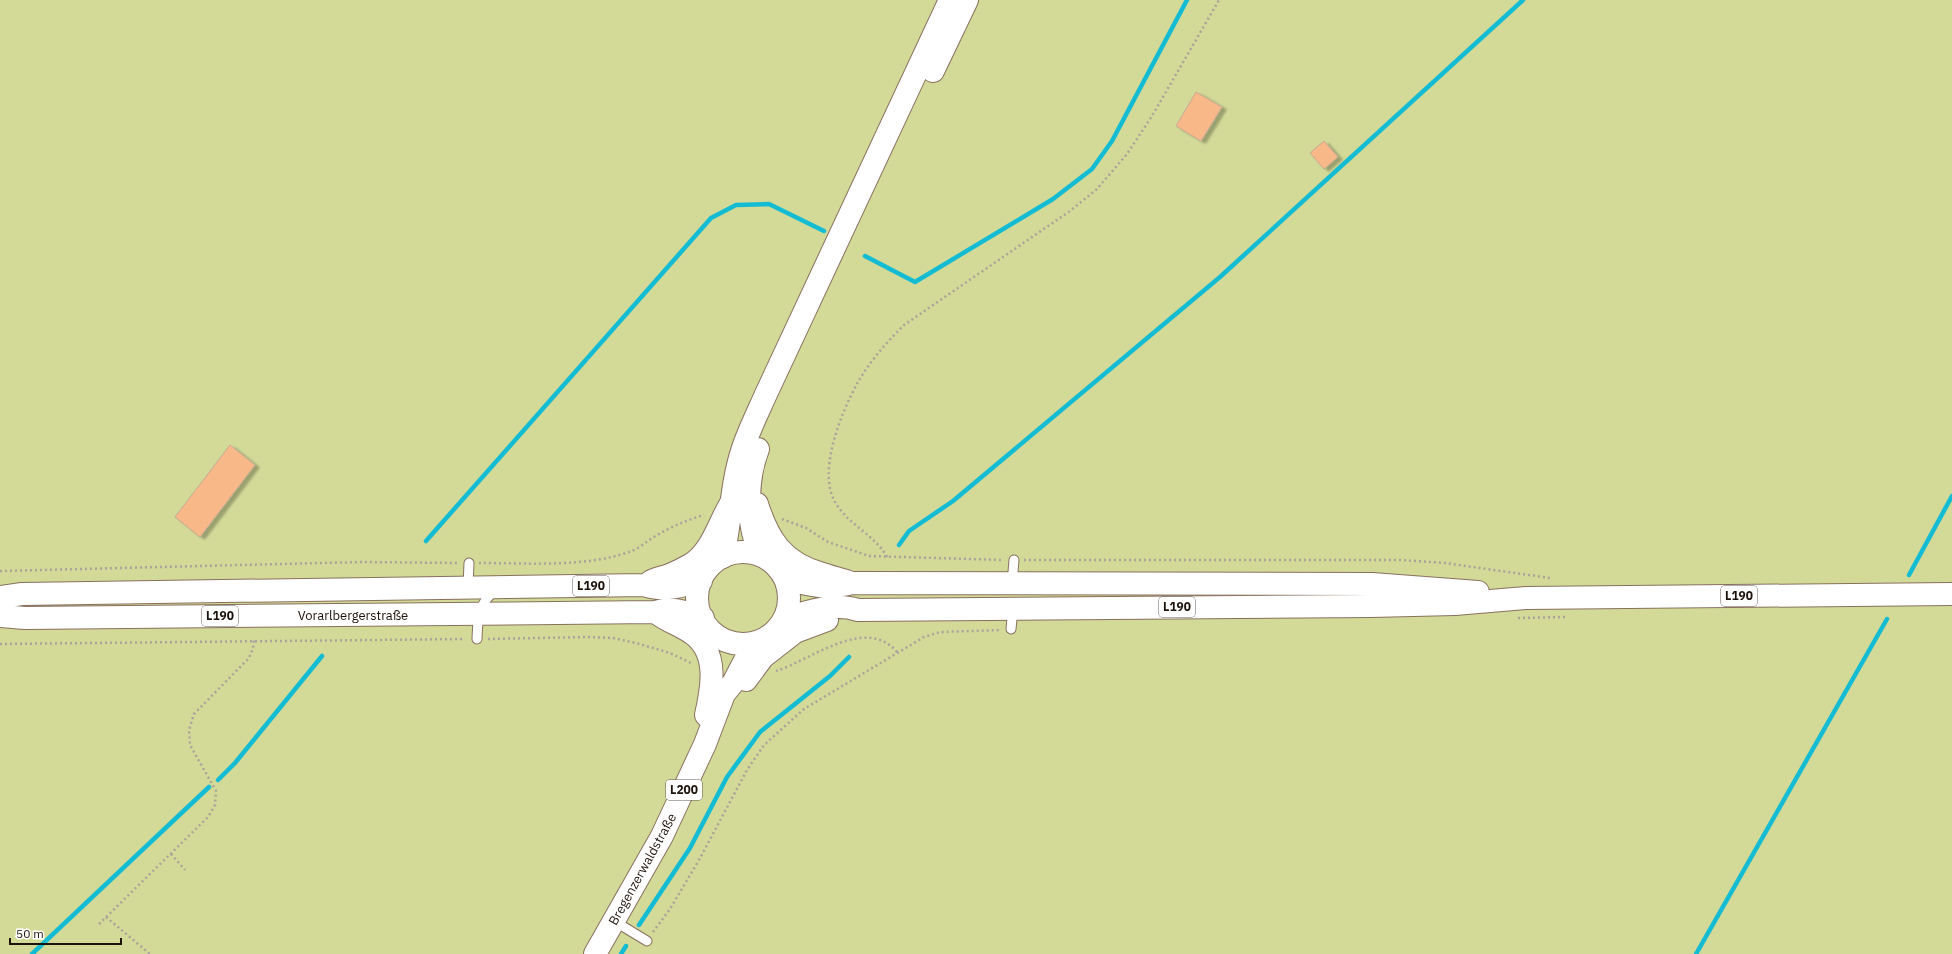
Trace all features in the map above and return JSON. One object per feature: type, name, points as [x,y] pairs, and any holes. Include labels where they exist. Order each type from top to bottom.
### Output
[{"type":"main road","points":[[723,557],[729,531],[731,502],[743,448],[766,394],[950,0]]},
{"type":"main road","points":[[760,556],[755,544],[750,518],[752,472],[756,456],[795,364],[967,0]]},
{"type":"main road","points":[[752,472],[759,510],[770,536],[780,550],[790,560],[804,568],[852,583]]},
{"type":"main road","points":[[644,585],[655,579],[666,577],[700,558],[707,550],[721,519],[731,502]]},
{"type":"main road","points":[[735,553],[748,553],[760,556],[772,563],[785,579],[789,590],[789,597],[785,618],[772,634],[754,643],[734,644],[717,636],[703,618],[697,598],[701,581],[706,571],[723,557],[735,553]]},
{"type":"main road","name":"L190","points":[[785,579],[811,585],[837,587],[852,583],[1372,584],[1454,589],[1526,598]]},
{"type":"main road","name":"Vorarlbergerstraße","points":[[0,597],[22,594],[468,587],[644,585],[656,589],[665,589],[701,581]]},
{"type":"main road","points":[[945,609],[953,600],[963,596],[1003,595],[1012,584]]},
{"type":"main road","name":"L190","points":[[785,618],[827,607],[841,606],[858,610],[945,609],[1012,619],[1378,605],[1455,604],[1526,598],[1952,594]]},
{"type":"main road","name":"Vorarlbergerstraße","points":[[0,616],[25,618],[478,614],[656,612],[665,609],[676,609],[703,618]]},
{"type":"main road","points":[[705,744],[721,731],[744,684],[763,657],[795,632],[823,621],[842,617],[858,610]]},
{"type":"main road","points":[[656,612],[695,635],[709,658],[712,679],[706,716],[705,744]]},
{"type":"main road","name":"Bregenzerwaldstraße","points":[[595,954],[662,836],[705,744],[724,694],[726,656],[717,636]]},
{"type":"main road","name":"Bregenzerwaldstraße","points":[[724,694],[733,683],[754,643]]},
{"type":"lane","points":[[1012,584],[1014,560]]},
{"type":"lane","points":[[468,587],[469,563]]},
{"type":"lane","points":[[477,639],[478,614],[486,599],[501,587]]},
{"type":"lane","points":[[614,920],[646,941]]},
{"type":"path","points":[[887,557],[881,546],[851,523],[834,500],[830,489],[829,471],[833,446],[845,410],[858,382],[884,346],[904,325],[1070,211],[1097,189],[1127,154],[1152,116],[1219,0]]},
{"type":"path","points":[[0,571],[362,562],[532,563],[599,560],[635,549],[655,536],[689,519],[710,514]]},
{"type":"path","points":[[780,518],[806,528],[828,542],[869,556],[1014,560],[1402,560],[1446,563],[1554,579]]},
{"type":"path","points":[[0,644],[587,637],[612,638],[636,643],[670,653],[696,664]]},
{"type":"path","points":[[646,941],[670,909],[699,860],[747,770],[764,745],[804,709],[898,652],[892,645],[875,638],[853,638],[834,645],[804,661],[773,672]]},
{"type":"path","points":[[99,924],[208,817],[215,805],[216,791],[190,745],[189,730],[194,714],[246,662],[253,648],[254,640]]},
{"type":"path","points":[[171,854],[185,870]]},
{"type":"path","points":[[106,917],[150,954]]},
{"type":"green space","points":[[0,0],[1952,0],[1952,954],[0,954]]},
{"type":"building","points":[[1196,92],[1222,107],[1201,141],[1176,126]]},
{"type":"building","points":[[1324,141],[1338,157],[1324,169],[1310,153]]},
{"type":"building","points":[[230,445],[255,465],[200,537],[175,517]]},
{"type":"waterway","points":[[865,256],[915,282],[1053,199],[1092,169],[1112,141],[1187,0]]},
{"type":"waterway","points":[[899,545],[909,531],[953,501],[1220,277],[1523,0]]},
{"type":"waterway","points":[[426,541],[711,218],[736,205],[769,204],[824,231]]},
{"type":"waterway","points":[[1909,575],[1952,496]]},
{"type":"waterway","points":[[1696,954],[1887,619]]},
{"type":"waterway","points":[[218,780],[235,763],[322,656]]},
{"type":"waterway","points":[[639,925],[690,848],[727,777],[760,732],[830,676],[849,657]]},
{"type":"waterway","points":[[32,954],[209,787]]},
{"type":"waterway","points":[[621,954],[626,946]]}]
